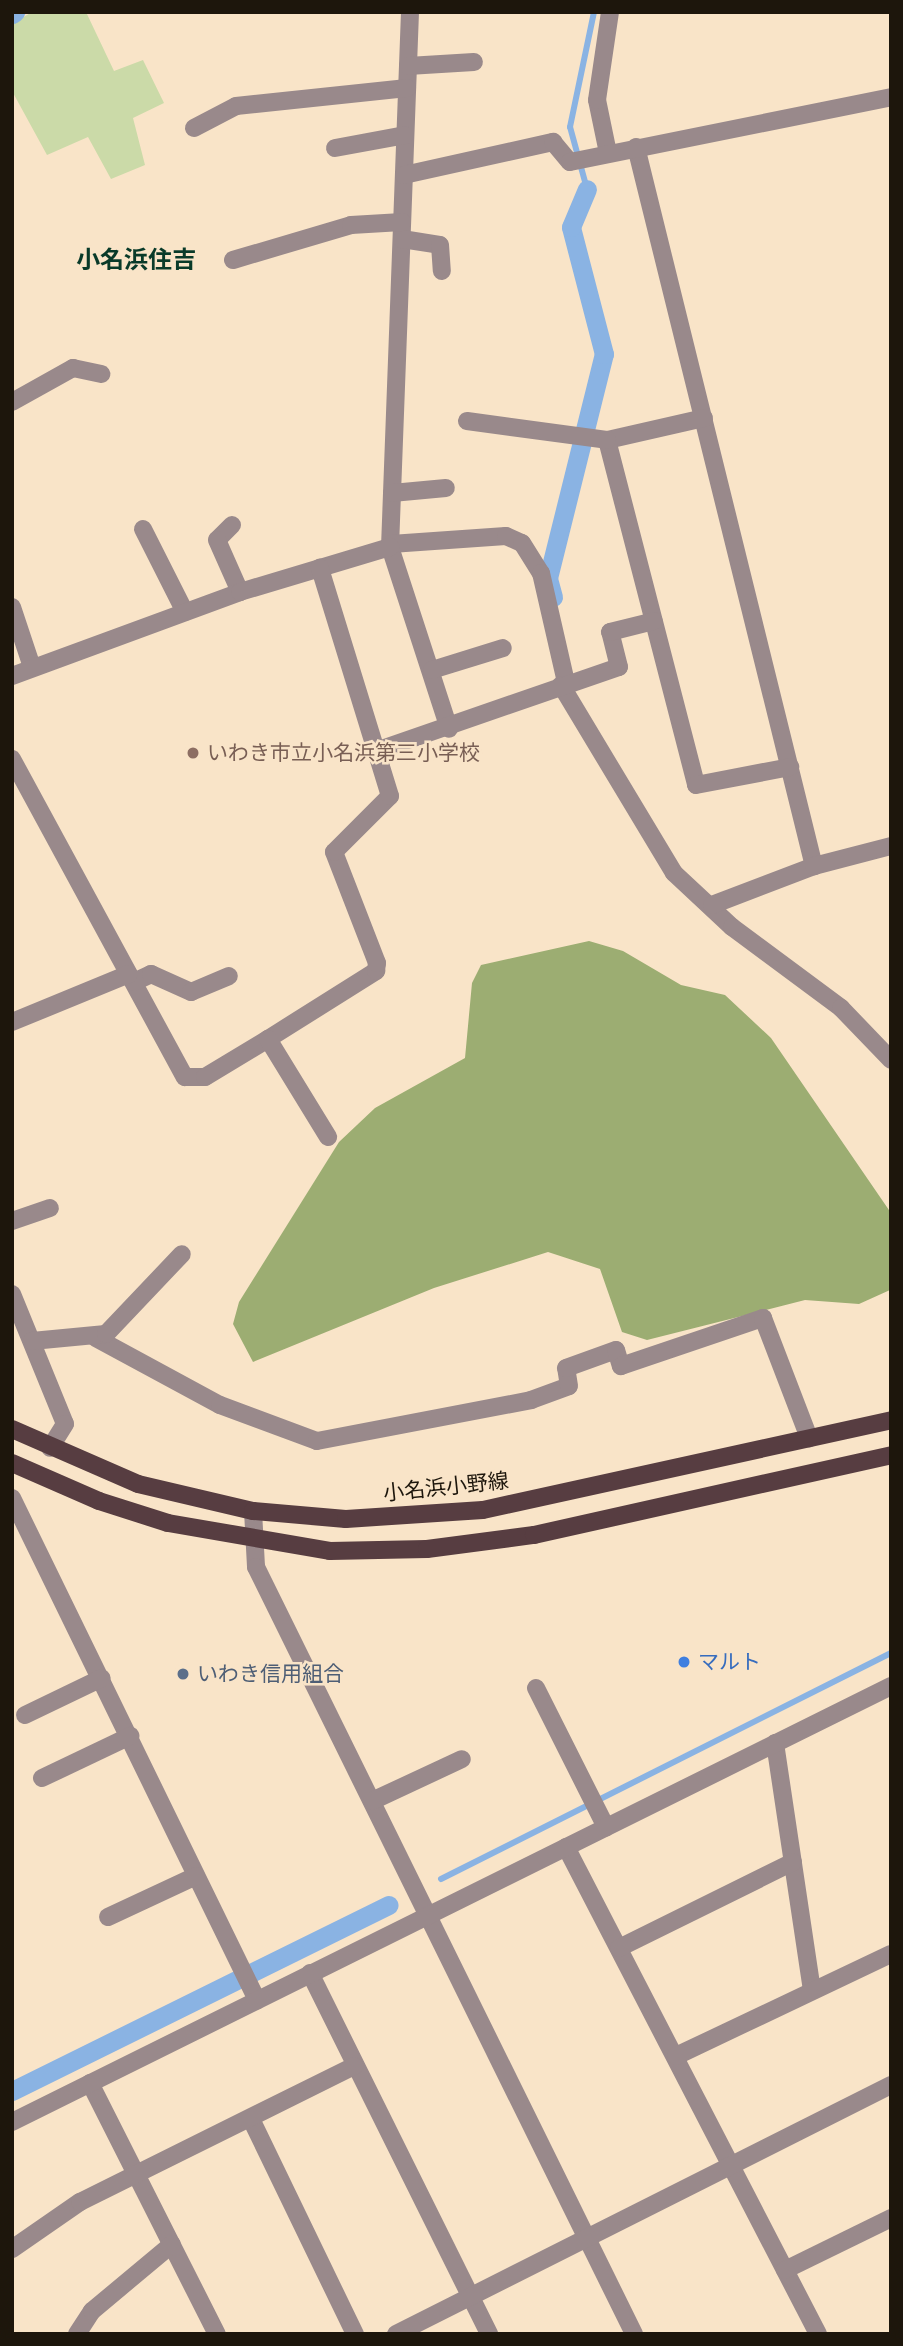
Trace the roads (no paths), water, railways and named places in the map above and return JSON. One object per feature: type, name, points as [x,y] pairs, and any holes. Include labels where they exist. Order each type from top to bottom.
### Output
[{"type":"main road","name":"小名浜小野線","points":[[12,1429],[50,1448],[138,1484],[253,1511],[346,1519],[483,1510],[891,1420]]},
{"type":"main road","points":[[12,1463],[99,1502],[252,1542],[330,1551],[427,1549],[534,1535],[891,1455]]},
{"type":"street","points":[[410,12],[390,546],[449,729]]},
{"type":"street","points":[[608,153],[597,100],[610,12]]},
{"type":"street","points":[[408,66],[474,62]]},
{"type":"street","points":[[194,128],[236,106],[407,88]]},
{"type":"street","points":[[404,175],[553,142],[570,162],[891,97]]},
{"type":"street","points":[[335,148],[405,135]]},
{"type":"street","points":[[636,147],[814,866]]},
{"type":"street","points":[[233,260],[351,225],[402,230],[440,244],[442,271]]},
{"type":"street","points":[[14,397],[73,368],[101,374]]},
{"type":"street","points":[[467,421],[607,440],[704,418]]},
{"type":"street","points":[[607,440],[696,785],[790,767]]},
{"type":"street","points":[[393,493],[446,488]]},
{"type":"street","points":[[232,525],[217,540],[240,592]]},
{"type":"street","points":[[143,529],[185,612]]},
{"type":"street","points":[[12,676],[240,592],[390,546],[506,536],[522,543],[541,573],[563,684],[674,873],[841,1008],[891,1060]]},
{"type":"street","points":[[12,759],[132,978],[176,1065],[190,1080],[268,1039],[376,971],[334,852],[390,796],[320,568]]},
{"type":"street","points":[[12,607],[33,667]]},
{"type":"street","points":[[376,751],[525,705],[563,684],[619,667],[610,632],[654,621]]},
{"type":"street","points":[[432,670],[503,648]]},
{"type":"street","points":[[712,905],[814,866],[891,846]]},
{"type":"street","points":[[12,1022],[132,978],[151,974],[191,992],[229,976]]},
{"type":"street","points":[[268,1039],[328,1137]]},
{"type":"street","points":[[12,1221],[50,1208]]},
{"type":"street","points":[[96,1338],[182,1254]]},
{"type":"street","points":[[12,1294],[65,1424],[50,1448]]},
{"type":"street","points":[[32,1341],[96,1338],[220,1405],[317,1441],[531,1400],[569,1386],[566,1368],[616,1350],[621,1366],[763,1318],[808,1438]]},
{"type":"street","points":[[12,1498],[102,1678],[254,1995]]},
{"type":"street","points":[[253,1511],[252,1542],[256,1566],[634,2334]]},
{"type":"street","points":[[24,1715],[102,1678]]},
{"type":"street","points":[[12,2122],[254,1995],[310,1973],[891,1686]]},
{"type":"street","points":[[536,1688],[606,1827]]},
{"type":"street","points":[[42,1779],[130,1736]]},
{"type":"street","points":[[775,1743],[812,1990]]},
{"type":"street","points":[[372,1801],[462,1759]]},
{"type":"street","points":[[566,1847],[733,2164],[818,2334]]},
{"type":"street","points":[[619,1948],[793,1862]]},
{"type":"street","points":[[108,1917],[197,1876]]},
{"type":"street","points":[[676,2056],[891,1954]]},
{"type":"street","points":[[310,1973],[489,2334]]},
{"type":"street","points":[[12,2249],[55,2216],[138,2177],[355,2066]]},
{"type":"street","points":[[90,2083],[217,2334]]},
{"type":"street","points":[[396,2334],[891,2085]]},
{"type":"street","points":[[251,2119],[355,2334]]},
{"type":"street","points":[[785,2270],[891,2218]]},
{"type":"street","points":[[77,2334],[92,2311],[172,2244]]},
{"type":"waterway","points":[[587,189],[570,127],[594,12]]},
{"type":"waterway","points":[[553,597],[548,578],[604,354],[571,227],[587,189]]},
{"type":"waterway","points":[[441,1879],[891,1653]]},
{"type":"waterway","points":[[12,2091],[389,1905]]},
{"type":"place","name":"いわき市立小名浜第三小学校","points":[[193,753]]},
{"type":"place","name":"マルト","points":[[684,1662]]},
{"type":"place","name":"いわき信用組合","points":[[183,1674]]},
{"type":"district","name":"小名浜住吉","points":[[136,260]]}]
